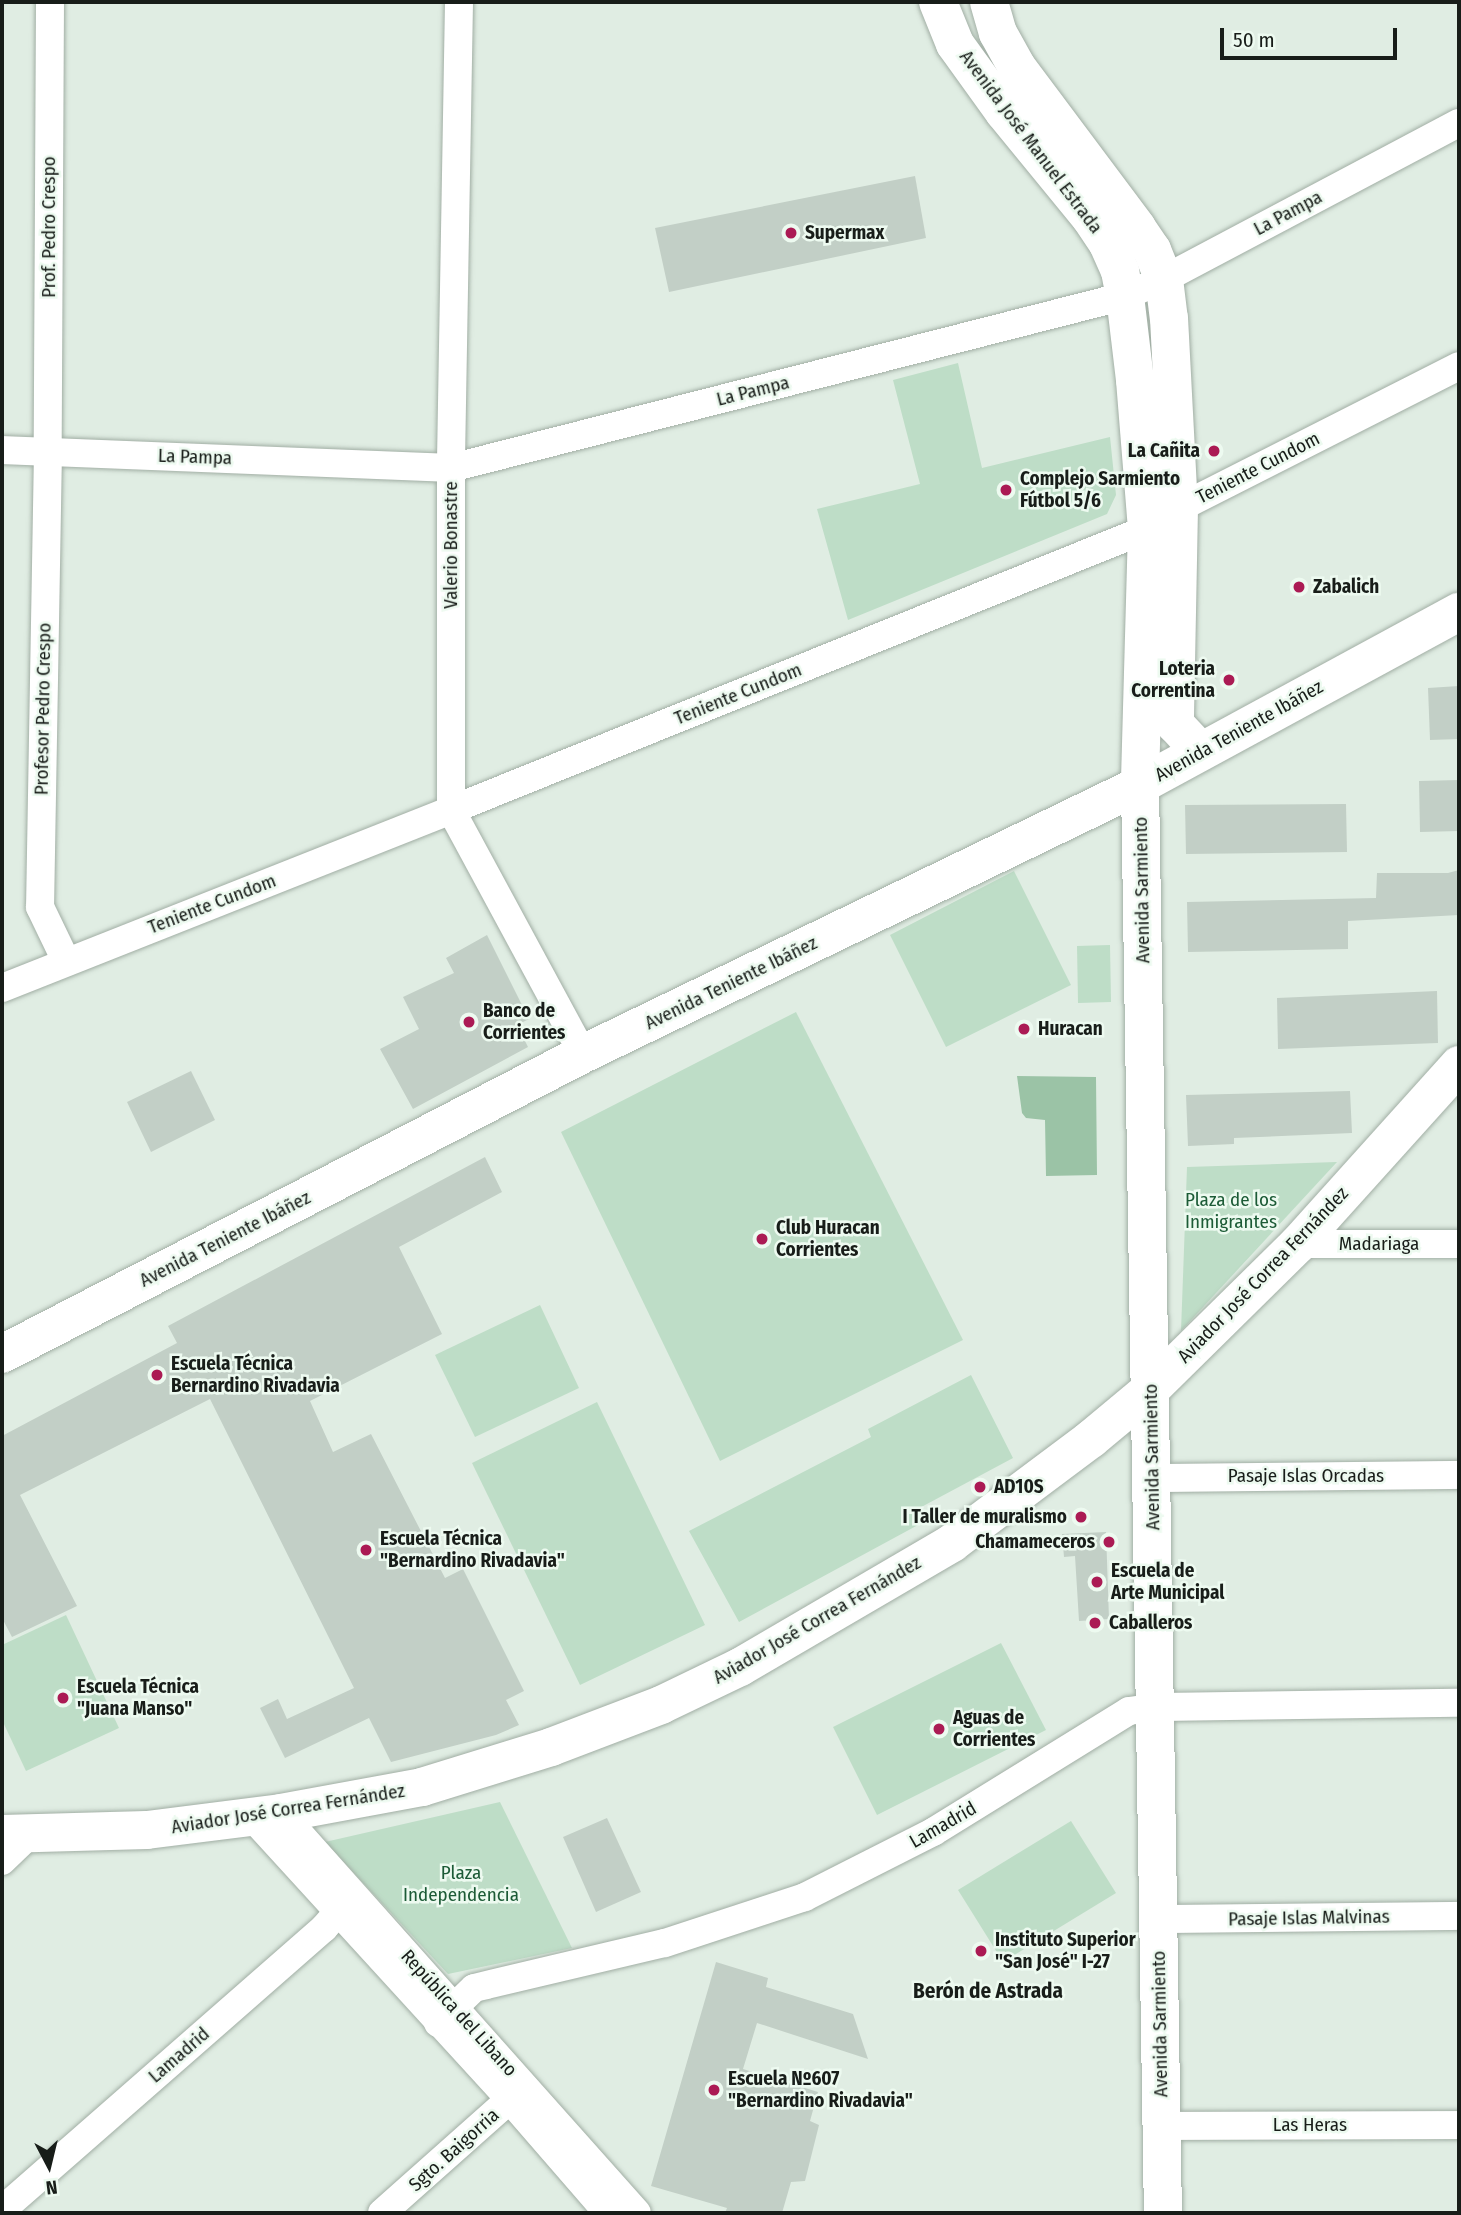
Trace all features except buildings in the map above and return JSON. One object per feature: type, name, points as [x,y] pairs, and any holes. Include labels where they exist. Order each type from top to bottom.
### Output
[{"type":"main road","name":"Avenida José Manuel Estrada","points":[[938,2],[955,44],[1004,112],[1090,217],[1108,244],[1120,271],[1125,296],[1147,529],[1140,785]]},
{"type":"main road","name":"Avenida José Manuel Estrada","points":[[989,2],[998,33],[1016,66],[1137,228],[1152,250],[1164,279],[1169,318],[1179,508],[1175,724],[1199,751]]},
{"type":"main road","name":"Avenida Teniente Ibáñez","points":[[2,1354],[583,1054],[1140,785],[1459,612]]},
{"type":"main road","name":"Avenida Sarmiento","points":[[1140,785],[1157,1707],[1163,2213]]},
{"type":"main road","name":"Aviador José Correa Fernández","points":[[16,1834],[148,1830],[266,1815],[422,1787],[538,1751],[661,1705],[740,1667],[953,1543],[1091,1439],[1151,1389],[1298,1244],[1459,1065]]},
{"type":"street","name":"Prof. Pedro Crespo","points":[[48,451],[50,2]]},
{"type":"street","name":"Valerio Bonastre","points":[[459,2],[451,468],[451,810],[583,1054]]},
{"type":"street","name":"La Pampa","points":[[2,450],[451,468],[1125,296],[1164,279],[1459,123]]},
{"type":"street","name":"Teniente Cundom","points":[[2,988],[1147,529],[1179,508],[1459,366]]},
{"type":"street","name":"Profesor Pedro Crespo","points":[[48,451],[40,907],[66,961]]},
{"type":"street","name":"Madariaga","points":[[1298,1244],[1459,1244]]},
{"type":"street","name":"Pasaje Islas Orcadas","points":[[1152,1478],[1459,1475]]},
{"type":"street","name":"Lamadrid","points":[[447,2015],[474,1988],[665,1943],[805,1897],[933,1832],[1129,1711],[1157,1707],[1459,1703]]},
{"type":"street","name":"República del Libano","points":[[266,1815],[517,2093],[637,2213]]},
{"type":"street","points":[[2,1861],[16,1834]]},
{"type":"street","name":"Lamadrid","points":[[2,2210],[324,1928],[345,1904]]},
{"type":"street","name":"Pasaje Islas Malvinas","points":[[1159,1919],[1459,1916]]},
{"type":"street","name":"República del Libano","points":[[517,2093],[608,2213]]},
{"type":"street","name":"Sgto. Baigorria","points":[[382,2213],[517,2093]]},
{"type":"street","name":"Las Heras","points":[[1161,2126],[1459,2125]]},
{"type":"green space","name":"Complejo Sarmiento Fútbol 5/6","points":[[958,363],[982,468],[1110,437],[1116,495],[1107,514],[848,620],[817,509],[920,484],[893,380]]},
{"type":"green space","points":[[1014,871],[1071,985],[946,1047],[890,935]]},
{"type":"green space","points":[[1110,945],[1111,1002],[1078,1003],[1077,946]]},
{"type":"green space","name":"Club Huracan Corrientes","points":[[796,1012],[963,1340],[720,1461],[561,1132]]},
{"type":"green space","name":"Plaza de los Inmigrantes","points":[[1337,1162],[1181,1331],[1187,1167]]},
{"type":"green space","points":[[540,1305],[579,1388],[475,1437],[435,1355]]},
{"type":"green space","points":[[971,1375],[1013,1458],[912,1512],[918,1525],[739,1622],[689,1531],[871,1437],[868,1429]]},
{"type":"green space","points":[[597,1402],[705,1625],[580,1685],[472,1463]]},
{"type":"green space","points":[[66,1615],[119,1728],[26,1771],[2,1720],[2,1645]]},
{"type":"green space","name":"Aguas de Corrientes","points":[[1001,1643],[1046,1730],[877,1815],[833,1727]]},
{"type":"green space","name":"Plaza Independencia","points":[[500,1802],[572,1948],[448,1974],[325,1842]]},
{"type":"green space","points":[[1071,1821],[1116,1893],[1003,1962],[958,1890]]},
{"type":"shaded area","points":[[1017,1076],[1096,1077],[1097,1175],[1046,1176],[1045,1120],[1026,1118],[1022,1113]]},
{"type":"place","name":"Supermax","points":[[791,233]]},
{"type":"place","name":"La Cañita","points":[[1214,451]]},
{"type":"place","name":"Complejo Sarmiento Fútbol 5/6","points":[[1006,490]]},
{"type":"place","name":"Zabalich","points":[[1299,587]]},
{"type":"place","name":"Loteria Correntina","points":[[1229,680]]},
{"type":"place","name":"Banco de Corrientes","points":[[469,1022]]},
{"type":"place","name":"Huracan","points":[[1024,1029]]},
{"type":"place","name":"Club Huracan Corrientes","points":[[762,1239]]},
{"type":"place","name":"Escuela Técnica Bernardino Rivadavia","points":[[157,1375]]},
{"type":"place","name":"AD10S","points":[[980,1487]]},
{"type":"place","name":"I Taller de muralismo","points":[[1081,1517]]},
{"type":"place","name":"Chamameceros","points":[[1109,1542]]},
{"type":"place","name":"Escuela Técnica \"Bernardino Rivadavia\"","points":[[366,1550]]},
{"type":"place","name":"Escuela de Arte Municipal","points":[[1097,1582]]},
{"type":"place","name":"Caballeros","points":[[1095,1623]]},
{"type":"place","name":"Escuela Técnica \"Juana Manso\"","points":[[63,1698]]},
{"type":"place","name":"Aguas de Corrientes","points":[[939,1729]]},
{"type":"place","name":"Instituto Superior \"San José\" I-27","points":[[981,1951]]},
{"type":"place","name":"Escuela Nº607 \"Bernardino Rivadavia\"","points":[[714,2090]]},
{"type":"district","name":"Berón de Astrada","points":[[988,1991]]}]
